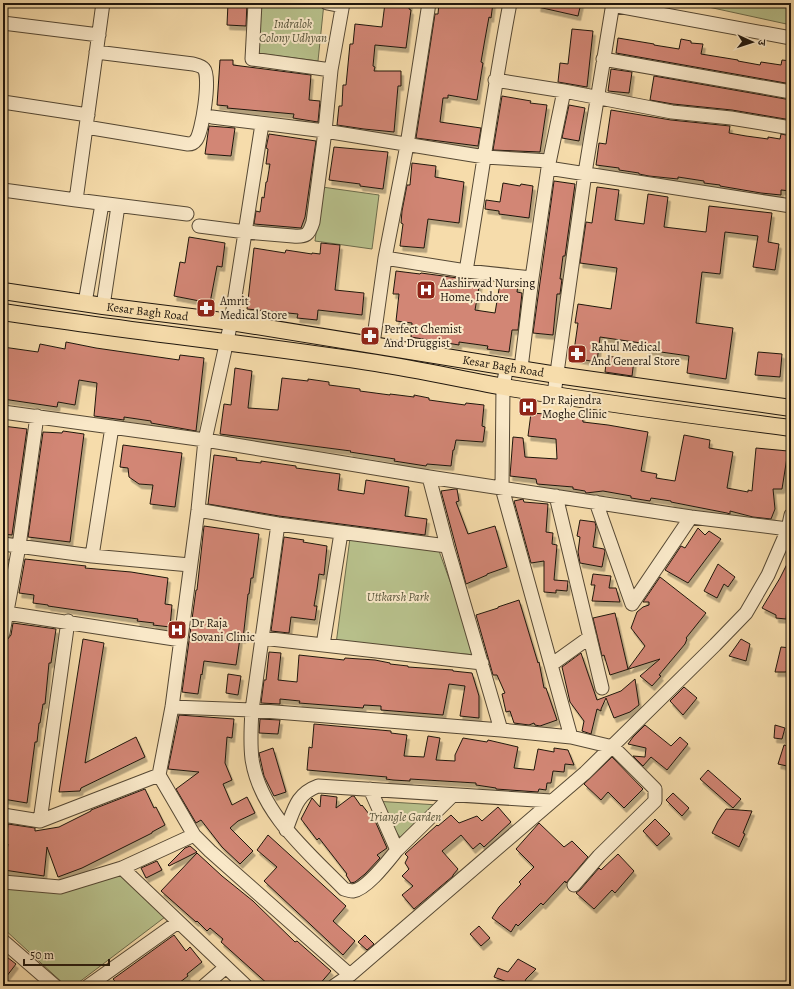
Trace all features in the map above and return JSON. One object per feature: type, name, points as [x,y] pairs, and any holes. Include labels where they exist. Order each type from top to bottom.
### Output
[{"type":"main road","name":"Kesar Bagh Road","points":[[3,291],[103,306],[231,322],[557,375],[791,408]]},
{"type":"main road","name":"Kesar Bagh Road","points":[[3,312],[377,363],[554,394],[711,418],[791,428]]},
{"type":"street","points":[[76,200],[103,3]]},
{"type":"street","points":[[255,3],[252,59],[331,70]]},
{"type":"street","points":[[199,226],[300,237],[307,235],[311,230],[325,131],[331,70],[342,4],[327,3]]},
{"type":"street","points":[[373,344],[385,258],[406,145],[429,3]]},
{"type":"street","points":[[466,271],[485,157],[495,80],[510,3]]},
{"type":"street","points":[[554,394],[596,97],[612,4],[791,38]]},
{"type":"street","points":[[3,23],[99,35]]},
{"type":"street","points":[[3,102],[192,144],[198,139],[203,117],[207,83],[207,74],[204,69],[193,64],[96,52]]},
{"type":"street","points":[[603,58],[791,92]]},
{"type":"street","points":[[495,80],[564,91],[672,112],[732,118],[791,128]]},
{"type":"street","points":[[564,91],[548,164],[532,278],[514,367],[504,386],[502,488],[571,737]]},
{"type":"street","points":[[212,117],[325,131],[485,157],[548,164],[585,173],[791,206]]},
{"type":"street","points":[[262,124],[231,322],[205,440],[198,510],[172,707],[159,775],[194,835],[210,851],[350,975]]},
{"type":"street","points":[[3,190],[187,214]]},
{"type":"street","points":[[85,303],[102,204]]},
{"type":"street","points":[[103,306],[118,206]]},
{"type":"street","points":[[385,258],[466,271],[532,278]]},
{"type":"street","points":[[3,412],[205,440],[429,477],[690,517],[788,529]]},
{"type":"street","points":[[3,633],[19,546],[37,416]]},
{"type":"street","points":[[92,556],[112,427]]},
{"type":"street","points":[[429,477],[447,546],[501,730]]},
{"type":"street","points":[[556,496],[602,688]]},
{"type":"street","points":[[596,502],[632,604],[690,517]]},
{"type":"street","points":[[198,510],[278,524],[447,546]]},
{"type":"street","points":[[334,986],[350,975],[586,773],[715,645],[746,613],[768,575],[788,529],[791,515]]},
{"type":"street","points":[[278,524],[252,710],[251,736],[252,760],[261,789],[275,815],[286,830],[344,889],[351,891],[358,890],[365,885],[397,850],[452,796]]},
{"type":"street","points":[[323,645],[341,533]]},
{"type":"street","points":[[3,544],[92,556],[190,565]]},
{"type":"street","points":[[6,613],[68,621],[181,640]]},
{"type":"street","points":[[40,821],[68,621]]},
{"type":"street","points":[[551,665],[590,637]]},
{"type":"street","points":[[262,638],[482,663]]},
{"type":"street","points":[[172,707],[252,710],[501,730],[571,737],[613,747],[655,789],[655,801],[600,856],[574,885]]},
{"type":"street","points":[[3,814],[40,821],[159,775]]},
{"type":"street","points":[[286,830],[298,801],[303,794],[309,789],[318,786],[452,796],[552,801]]},
{"type":"street","points":[[370,789],[397,850]]},
{"type":"street","points":[[3,882],[60,887],[122,868],[194,835]]},
{"type":"street","points":[[122,868],[246,986]]},
{"type":"street","points":[[88,986],[178,922]]},
{"type":"street","points":[[3,941],[55,986]]},
{"type":"street","points":[[204,986],[226,967]]},
{"type":"green space","name":"Indralok Colony Udhyan","points":[[324,3],[318,61],[256,53],[261,7]]},
{"type":"green space","points":[[690,3],[791,3],[791,25]]},
{"type":"green space","points":[[322,187],[379,195],[372,249],[315,241]]},
{"type":"green space","name":"Uttkarsh Park","points":[[350,538],[439,551],[477,655],[336,644]]},
{"type":"green space","name":"Triangle Garden","points":[[374,801],[438,805],[402,840]]},
{"type":"green space","points":[[119,873],[165,917],[74,986],[66,986],[3,928],[3,885],[61,893]]},
{"type":"building","points":[[228,3],[247,3],[246,26],[227,25]]},
{"type":"building","points":[[385,3],[410,3],[409,9],[411,10],[406,48],[375,45],[374,71],[401,71],[401,86],[398,86],[394,132],[337,125],[339,106],[342,106],[343,85],[346,85],[350,44],[353,44],[355,24],[382,27]]},
{"type":"building","points":[[439,3],[493,3],[481,62],[483,63],[477,100],[448,95],[448,98],[443,98],[440,122],[481,128],[478,146],[416,138],[435,14],[438,14]]},
{"type":"building","points":[[539,3],[581,3],[578,16],[538,7]]},
{"type":"building","points":[[572,29],[593,31],[587,87],[558,82],[560,63],[568,64]]},
{"type":"building","points":[[618,38],[679,49],[681,39],[691,41],[691,43],[703,44],[701,54],[760,65],[761,62],[781,65],[782,60],[791,61],[791,84],[616,53]]},
{"type":"building","points":[[220,60],[233,60],[233,65],[311,75],[309,100],[320,101],[318,122],[293,118],[294,114],[227,108],[228,106],[217,105]]},
{"type":"building","points":[[611,69],[632,72],[629,93],[608,91]]},
{"type":"building","points":[[654,76],[791,100],[791,120],[732,110],[650,100]]},
{"type":"building","points":[[502,96],[531,101],[530,103],[547,105],[540,152],[493,150]]},
{"type":"building","points":[[569,105],[585,108],[579,141],[562,138]]},
{"type":"building","points":[[611,110],[671,120],[730,126],[729,133],[746,136],[780,139],[781,134],[791,136],[791,191],[781,190],[781,195],[761,193],[704,183],[704,181],[678,177],[678,179],[649,176],[619,170],[619,168],[596,165],[599,143],[606,144]]},
{"type":"building","points":[[209,126],[235,128],[231,156],[205,154]]},
{"type":"building","points":[[269,134],[316,141],[305,217],[301,228],[254,224],[256,211],[260,212],[262,197],[264,198],[270,164],[266,164],[268,149],[266,148]]},
{"type":"building","points":[[334,147],[388,152],[383,189],[329,180]]},
{"type":"building","points":[[412,163],[436,166],[435,177],[464,182],[459,223],[428,219],[424,248],[400,246],[403,224],[401,223],[402,211],[407,185],[410,185]]},
{"type":"building","points":[[554,181],[575,184],[565,256],[563,256],[560,294],[557,294],[553,335],[533,333]]},
{"type":"building","points":[[503,183],[520,186],[521,184],[533,186],[529,218],[499,214],[499,211],[485,209],[486,200],[500,202]]},
{"type":"building","points":[[597,187],[619,190],[615,220],[644,224],[648,194],[668,197],[664,227],[706,232],[709,206],[772,213],[768,242],[779,244],[775,270],[753,267],[758,236],[725,232],[720,274],[702,272],[696,323],[733,328],[726,379],[687,373],[689,356],[647,350],[648,344],[600,337],[597,362],[573,358],[578,323],[575,323],[578,304],[611,309],[617,268],[580,263],[586,222],[592,223]]},
{"type":"building","points":[[189,237],[225,243],[222,267],[217,266],[210,303],[174,296],[180,262],[185,263]]},
{"type":"building","points":[[321,243],[340,245],[335,290],[364,293],[362,315],[318,310],[317,320],[297,318],[298,314],[247,309],[254,248],[285,253],[286,250],[320,254]]},
{"type":"building","points":[[396,271],[480,281],[475,310],[495,313],[500,283],[518,285],[517,292],[522,293],[518,330],[512,330],[509,352],[487,349],[488,346],[459,342],[459,345],[411,337],[412,323],[396,321],[399,294],[393,294]]},
{"type":"building","points":[[66,342],[96,348],[179,360],[180,355],[204,358],[196,431],[151,423],[151,421],[124,417],[124,420],[94,416],[97,383],[79,380],[75,405],[58,402],[57,407],[3,399],[3,347],[38,352],[40,344],[65,349]]},
{"type":"building","points":[[758,352],[782,354],[780,377],[755,375]]},
{"type":"building","points":[[607,356],[634,360],[632,376],[605,372]]},
{"type":"building","points":[[235,368],[252,371],[248,408],[278,410],[282,378],[308,381],[308,379],[329,382],[329,385],[360,389],[360,391],[414,397],[414,395],[429,398],[429,400],[465,405],[466,403],[484,405],[482,426],[485,427],[483,442],[456,440],[451,466],[427,464],[426,466],[394,461],[395,459],[350,452],[351,451],[220,434],[224,404],[231,405]]},
{"type":"building","points":[[531,413],[546,414],[546,418],[582,414],[583,422],[648,432],[641,471],[657,474],[656,478],[675,481],[684,435],[710,440],[709,448],[733,452],[727,488],[748,492],[748,490],[752,491],[756,448],[788,451],[782,489],[773,489],[775,509],[771,519],[753,517],[730,511],[730,514],[651,498],[650,501],[631,498],[631,496],[603,491],[586,493],[585,491],[573,489],[573,487],[537,484],[536,479],[510,476],[513,437],[523,438],[525,457],[557,459],[556,439],[528,436]]},
{"type":"building","points":[[3,426],[27,429],[12,535],[3,534]]},
{"type":"building","points":[[63,431],[84,434],[70,542],[28,537],[43,432],[62,433]]},
{"type":"building","points":[[123,445],[182,453],[175,507],[150,504],[153,485],[139,484],[129,477],[128,468],[120,467]]},
{"type":"building","points":[[214,455],[237,458],[236,460],[261,463],[261,461],[296,466],[296,468],[340,474],[338,490],[364,494],[366,480],[409,487],[405,516],[427,519],[425,535],[279,516],[208,504]]},
{"type":"building","points":[[457,489],[459,501],[456,502],[468,534],[495,526],[507,567],[466,584],[441,491]]},
{"type":"building","points":[[523,499],[524,502],[548,504],[546,532],[553,533],[552,544],[557,545],[554,580],[568,581],[567,591],[556,590],[556,593],[544,592],[544,561],[531,563],[514,501]]},
{"type":"building","points":[[580,520],[595,522],[596,527],[593,547],[604,549],[605,551],[602,567],[580,563],[578,552],[580,537],[577,536]]},
{"type":"building","points":[[204,526],[259,534],[253,578],[251,578],[248,594],[243,639],[240,638],[236,665],[204,661],[198,694],[182,692],[197,590]]},
{"type":"building","points":[[698,528],[705,535],[709,531],[721,539],[688,583],[665,570],[681,546],[685,548]]},
{"type":"building","points":[[284,537],[327,546],[324,575],[319,574],[314,606],[317,606],[315,620],[291,617],[289,633],[271,631]]},
{"type":"building","points":[[791,556],[791,591],[788,595],[786,619],[776,618],[776,615],[762,608]]},
{"type":"building","points":[[3,558],[8,559],[3,589]]},
{"type":"building","points":[[25,559],[168,578],[165,604],[172,605],[170,627],[137,621],[138,619],[33,603],[34,595],[19,593]]},
{"type":"building","points":[[718,564],[735,577],[728,587],[724,584],[717,598],[704,591]]},
{"type":"building","points":[[593,574],[611,576],[609,588],[616,588],[620,602],[592,601],[595,585],[591,585]]},
{"type":"building","points":[[660,577],[706,613],[686,638],[685,644],[659,675],[661,676],[652,686],[640,676],[660,659],[610,675],[604,655],[602,656],[593,618],[615,613],[628,669],[645,646],[631,628],[637,612],[643,607],[649,605],[649,602],[643,602]]},
{"type":"building","points":[[519,600],[538,663],[539,662],[544,688],[546,688],[557,720],[540,726],[535,725],[534,723],[529,725],[514,723],[510,711],[506,712],[502,694],[505,693],[497,675],[493,675],[476,615]]},
{"type":"building","points":[[13,623],[56,629],[51,663],[49,663],[45,704],[43,704],[39,723],[37,742],[35,742],[27,803],[3,799],[3,658],[5,644],[7,644],[7,640],[11,635]]},
{"type":"building","points":[[83,639],[104,643],[85,763],[136,737],[145,757],[81,788],[80,791],[59,792]]},
{"type":"building","points":[[741,639],[750,644],[746,661],[729,656]]},
{"type":"building","points":[[781,647],[791,648],[791,656],[786,672],[775,672]]},
{"type":"building","points":[[269,652],[281,653],[278,680],[297,682],[299,655],[344,660],[345,658],[375,660],[408,667],[453,670],[472,673],[479,696],[479,718],[460,716],[465,686],[449,684],[443,715],[381,710],[381,706],[364,705],[363,708],[299,703],[300,701],[280,699],[280,704],[261,703],[264,680],[266,680]]},
{"type":"building","points":[[581,653],[597,700],[621,691],[635,679],[639,705],[630,712],[614,718],[606,698],[601,711],[597,709],[591,734],[582,731],[584,721],[570,702],[562,667]]},
{"type":"building","points":[[228,674],[241,676],[238,695],[226,693]]},
{"type":"building","points":[[684,687],[697,698],[683,715],[670,701]]},
{"type":"building","points":[[179,715],[234,719],[232,738],[227,737],[225,763],[232,780],[223,784],[232,805],[247,797],[255,813],[238,821],[230,828],[253,851],[240,864],[222,847],[201,820],[196,823],[176,789],[199,772],[168,769]]},
{"type":"building","points":[[260,719],[280,720],[278,734],[259,733]]},
{"type":"building","points":[[314,724],[391,731],[391,733],[407,735],[404,756],[424,757],[428,736],[440,738],[436,760],[455,761],[455,755],[463,738],[487,742],[488,740],[518,747],[514,768],[534,770],[538,749],[554,752],[554,748],[568,750],[574,765],[565,764],[564,772],[553,771],[551,783],[547,783],[546,790],[539,789],[538,792],[496,789],[476,785],[476,783],[410,779],[410,781],[393,780],[386,779],[387,777],[307,770],[309,747],[312,748]]},
{"type":"building","points":[[645,725],[671,746],[680,737],[688,744],[667,770],[651,757],[643,766],[633,756],[645,757],[646,748],[628,744]]},
{"type":"building","points":[[775,725],[785,728],[782,739],[774,738]]},
{"type":"building","points":[[784,745],[791,747],[787,766],[778,764]]},
{"type":"building","points":[[273,748],[286,792],[274,796],[264,776],[259,753]]},
{"type":"building","points":[[612,757],[643,789],[624,808],[608,792],[601,800],[584,784]]},
{"type":"building","points":[[708,770],[741,799],[733,808],[700,779]]},
{"type":"building","points":[[145,789],[154,808],[156,807],[165,825],[152,833],[82,868],[58,877],[47,847],[44,876],[4,870],[8,844],[6,844],[8,824],[35,828],[35,831],[59,827],[91,810]]},
{"type":"building","points":[[673,793],[689,808],[682,816],[666,800]]},
{"type":"building","points":[[321,795],[337,797],[336,808],[354,796],[376,823],[387,848],[377,855],[380,858],[355,882],[351,883],[346,875],[347,874],[319,838],[317,840],[301,819],[312,798],[320,807]]},
{"type":"building","points":[[498,807],[511,822],[484,847],[480,843],[473,849],[461,835],[442,851],[458,869],[453,876],[414,909],[402,895],[413,886],[402,876],[409,869],[405,863],[408,857],[405,854],[437,825],[438,826],[451,815],[459,823],[477,816],[482,821]]},
{"type":"building","points":[[726,809],[752,811],[743,833],[745,834],[739,847],[712,833]]},
{"type":"building","points":[[655,819],[670,834],[657,846],[643,831]]},
{"type":"building","points":[[539,823],[564,847],[572,841],[588,857],[566,883],[565,881],[543,905],[541,903],[518,926],[516,924],[511,932],[492,918],[499,907],[521,884],[519,882],[534,867],[516,849]]},
{"type":"building","points":[[268,835],[346,906],[333,921],[355,941],[343,955],[264,881],[277,867],[257,850]]},
{"type":"building","points":[[190,846],[197,852],[169,866],[168,865],[185,848]]},
{"type":"building","points":[[197,853],[253,901],[295,942],[297,941],[331,971],[318,986],[270,986],[221,942],[223,939],[210,928],[207,931],[161,891]]},
{"type":"building","points":[[618,854],[634,871],[615,893],[612,890],[594,909],[576,893],[599,868],[601,870]]},
{"type":"building","points":[[157,861],[162,870],[146,878],[141,868]]},
{"type":"building","points":[[479,926],[490,938],[481,946],[470,934]]},
{"type":"building","points":[[174,935],[186,951],[190,947],[202,962],[175,986],[119,986],[113,979]]},
{"type":"building","points":[[365,935],[374,944],[367,950],[358,942]]},
{"type":"building","points":[[3,954],[16,964],[3,981]]},
{"type":"building","points":[[518,959],[536,969],[526,979],[523,986],[517,986],[494,977],[498,968],[508,972]]},
{"type":"place","name":"Aashirwad Nursing Home, Indore","points":[[426,290]]},
{"type":"place","name":"Amrit Medical Store","points":[[206,308]]},
{"type":"place","name":"Perfect Chemist And Druggist","points":[[370,336]]},
{"type":"place","name":"Rahul Medical And General Store","points":[[577,354]]},
{"type":"place","name":"Dr Rajendra Moghe Clinic","points":[[528,407]]},
{"type":"place","name":"Dr Raja Sovani Clinic","points":[[177,630]]}]
